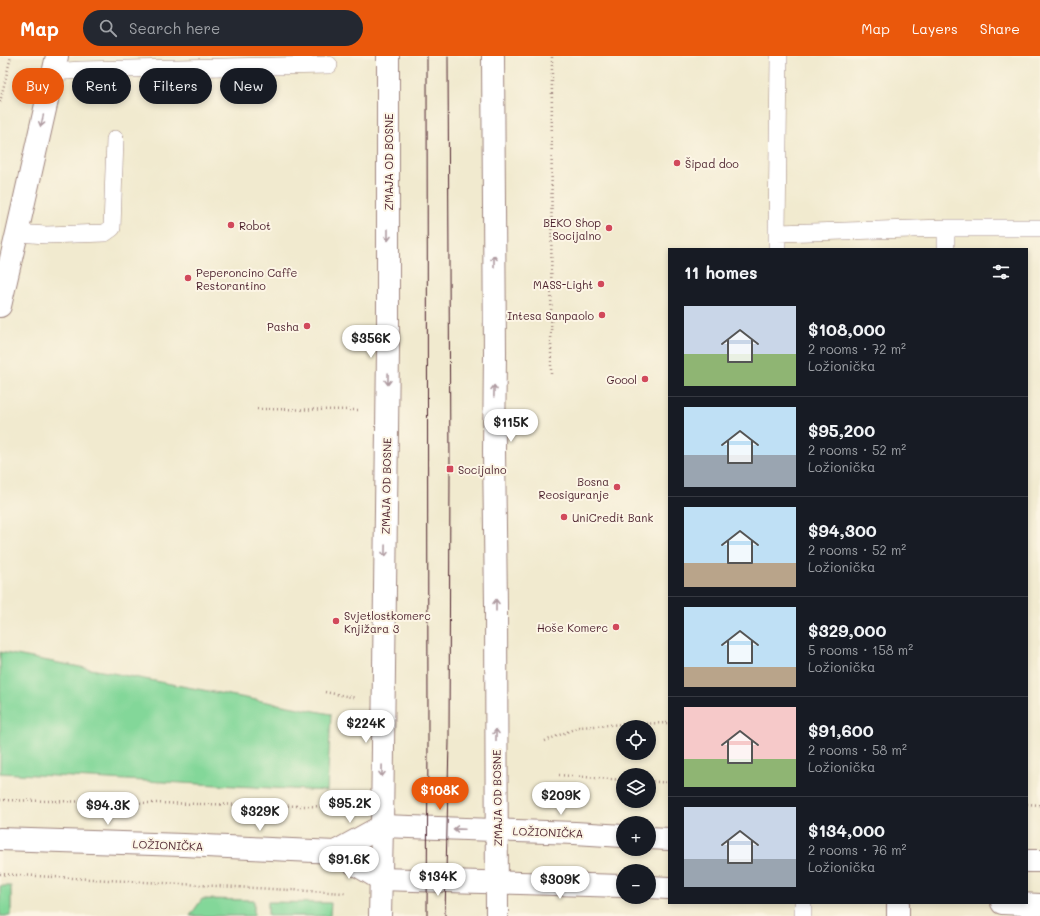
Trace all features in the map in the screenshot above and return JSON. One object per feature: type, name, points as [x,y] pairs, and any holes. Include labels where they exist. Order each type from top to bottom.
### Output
[{"type":"main road","name":"ZMAJA OD BOSNE","points":[[380,916],[388,351],[388,56]]},
{"type":"main road","name":"ZMAJA OD BOSNE","points":[[493,56],[495,346],[494,451],[498,830],[497,916]]},
{"type":"main road","points":[[0,306],[55,64]]},
{"type":"main road","name":"LOŽIONIČKA","points":[[382,826],[616,836]]},
{"type":"main road","points":[[335,852],[382,826]]},
{"type":"main road","points":[[656,838],[668,839]]},
{"type":"main road","name":"LOŽIONIČKA","points":[[0,839],[335,852],[380,879],[616,886]]},
{"type":"main road","points":[[1028,861],[1040,861]]},
{"type":"main road","points":[[656,887],[668,888]]},
{"type":"main road","points":[[898,904],[898,916]]},
{"type":"main road","points":[[1021,904],[1040,905]]},
{"type":"lane","points":[[779,56],[777,241],[946,228],[1040,228]]},
{"type":"lane","points":[[55,64],[81,70],[329,65]]},
{"type":"lane","points":[[17,233],[46,236],[105,233],[112,228],[115,139]]},
{"type":"lane","points":[[946,228],[946,248]]},
{"type":"lane","points":[[803,904],[803,916]]},
{"type":"path","points":[[0,102],[11,56]]},
{"type":"path","points":[[551,374],[552,56]]},
{"type":"path","points":[[257,409],[387,411]]},
{"type":"path","points":[[545,741],[579,728],[624,724],[668,723]]},
{"type":"path","points":[[560,775],[616,779]]},
{"type":"path","points":[[656,782],[668,783]]},
{"type":"path","points":[[0,800],[352,808]]},
{"type":"path","points":[[1028,804],[1040,805]]},
{"type":"path","points":[[0,874],[351,893]]},
{"type":"green space","points":[[0,652],[331,714],[327,791],[0,773]]},
{"type":"green space","points":[[0,886],[11,886],[11,916],[0,916]]},
{"type":"green space","points":[[202,899],[254,900],[254,916],[190,916]]},
{"type":"green space","points":[[268,902],[331,903],[330,916],[268,916]]},
{"type":"tram line","points":[[427,56],[427,916]]},
{"type":"tram line","points":[[445,916],[449,742],[450,469],[448,56]]},
{"type":"place","name":"Šipad doo","points":[[677,163]]},
{"type":"place","name":"Robot","points":[[231,225]]},
{"type":"place","name":"BEKO Shop Socijalno","points":[[609,228]]},
{"type":"place","name":"Peperoncino Caffe Restorantino","points":[[188,278]]},
{"type":"place","name":"MASS-Light","points":[[601,284]]},
{"type":"place","name":"Intesa Sanpaolo","points":[[602,315]]},
{"type":"place","name":"Pasha","points":[[307,326]]},
{"type":"place","name":"Goool","points":[[645,379]]},
{"type":"place","name":"Socijalno","points":[[450,469]]},
{"type":"place","name":"Bosna Reosiguranje","points":[[617,487]]},
{"type":"place","name":"UniCredit Bank","points":[[564,517]]},
{"type":"place","name":"Svjetlostkomerc Knjižara 3","points":[[336,621]]},
{"type":"place","name":"Hoše Komerc","points":[[616,627]]}]
